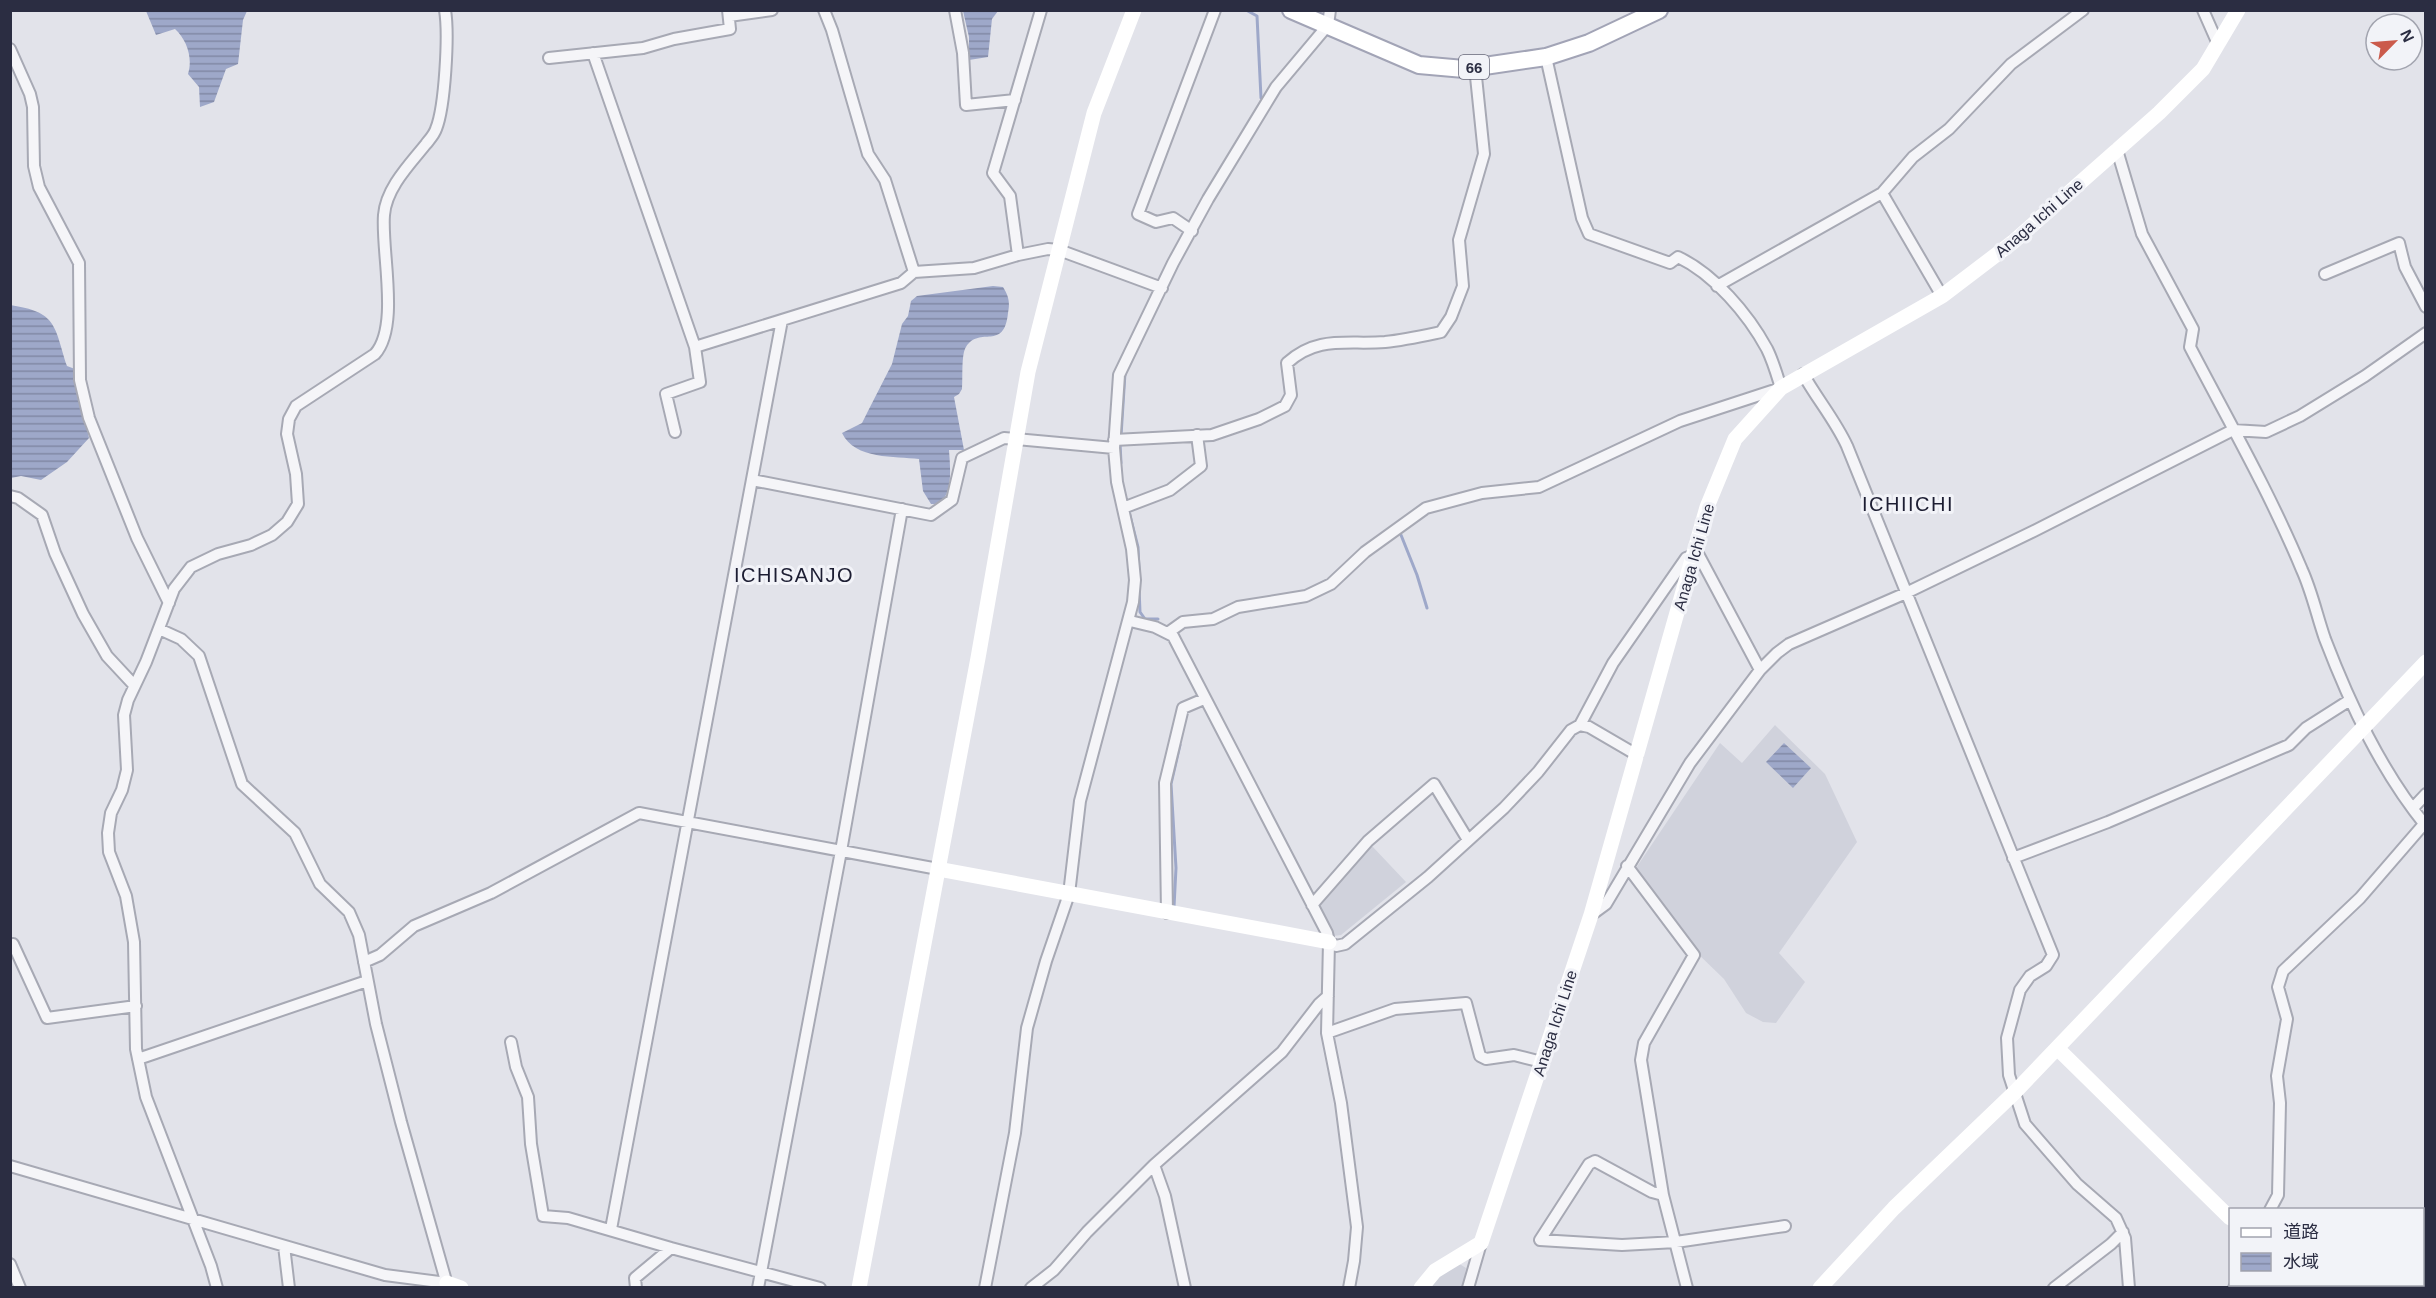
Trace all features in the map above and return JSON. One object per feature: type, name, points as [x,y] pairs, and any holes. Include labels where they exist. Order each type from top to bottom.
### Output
[{"type":"main road","name":"66","points":[[1291,10],[1329,18],[1419,65],[1464,69],[1546,57],[1589,43],[1659,10]]},
{"type":"street","points":[[217,1287],[212,1266],[146,1097],[138,1059],[135,942],[126,896],[109,852],[108,833],[111,813],[122,790],[127,770],[124,715],[174,589],[191,567],[218,554],[251,545],[272,535],[287,522],[298,504],[299,492],[287,434],[293,412],[307,398],[375,354],[383,345],[386,330],[387,282],[384,213],[389,195],[436,130],[445,80],[445,10]]},
{"type":"street","points":[[549,58],[643,48],[674,39],[730,29],[728,14],[771,10]]},
{"type":"street","points":[[824,10],[832,30],[868,154],[885,180],[914,272]]},
{"type":"street","points":[[955,10],[963,53],[966,105],[1015,100]]},
{"type":"street","points":[[1018,255],[1010,196],[993,173],[1041,10]]},
{"type":"street","points":[[859,1287],[1028,372],[1094,113],[1134,10]]},
{"type":"street","points":[[1192,231],[1173,218],[1156,222],[1138,214],[1215,10]]},
{"type":"street","points":[[1717,286],[1882,193],[1913,157],[1948,129],[2012,64],[2083,10]]},
{"type":"street","points":[[2202,10],[2218,44]]},
{"type":"street","name":"Anaga Ichi Line","points":[[1481,1243],[1591,915],[1707,507],[1725,458],[1735,439],[1781,388],[1942,296],[2013,242],[2117,150],[2203,69],[2238,10]]},
{"type":"street","points":[[985,1287],[1015,1133],[1027,1028],[1046,961],[1069,894],[1080,801],[1130,621],[1135,580],[1132,549],[1117,482],[1114,444],[1119,375],[1208,199],[1265,103],[1329,18]]},
{"type":"street","points":[[10,49],[30,94],[33,107],[34,166],[39,187],[79,263],[80,380],[89,418],[137,538],[169,603]]},
{"type":"street","points":[[593,53],[695,347],[700,382],[666,394],[675,432]]},
{"type":"street","points":[[1169,632],[1183,622],[1213,619],[1238,607],[1306,596],[1331,584],[1365,552],[1425,508],[1482,493],[1539,487],[1680,421],[1781,388],[1759,335],[1717,286],[1694,265],[1678,257],[1670,263],[1589,234],[1582,218],[1546,57]]},
{"type":"street","points":[[752,480],[931,515],[952,500],[962,458],[1004,438],[1114,444],[1212,435],[1259,419],[1285,406],[1291,395],[1287,363],[1301,351],[1320,344],[1395,341],[1441,332],[1451,317],[1463,286],[1460,240],[1484,154],[1475,67]]},
{"type":"street","points":[[2117,150],[2142,234],[2193,329],[2190,347],[2249,458],[2303,571],[2325,637],[2350,700],[2383,764],[2425,825],[2360,898],[2283,971],[2278,987],[2287,1019],[2277,1076],[2280,1103],[2278,1195],[2271,1208]]},
{"type":"street","points":[[1882,193],[1942,296]]},
{"type":"street","points":[[2325,274],[2399,243],[2405,267],[2426,307]]},
{"type":"street","points":[[695,347],[901,283],[914,272],[974,268],[1048,249],[1059,250],[1162,288]]},
{"type":"street","points":[[611,1229],[782,320]]},
{"type":"street","points":[[1591,915],[1606,904],[1690,763],[1760,670],[1789,644],[2034,531],[2233,430],[2266,432],[2292,420],[2365,376],[2426,333]]},
{"type":"street","points":[[1803,374],[1844,439],[2053,955],[2046,966],[2030,976],[2020,990],[2007,1038],[2008,1068],[2025,1124],[2077,1185],[2116,1218],[2125,1238],[2129,1287]]},
{"type":"street","points":[[1123,508],[1170,490],[1202,466],[1197,435]]},
{"type":"street","points":[[10,496],[18,498],[42,515],[55,553],[83,614],[107,656],[134,685]]},
{"type":"street","points":[[758,1287],[841,851],[902,509]]},
{"type":"street","points":[[364,962],[380,955],[414,926],[491,893],[639,813],[1329,942],[1336,946],[1345,945],[1428,877],[1504,808],[1538,772],[1571,730],[1580,725],[1613,663],[1686,558],[1695,552],[1760,670]]},
{"type":"street","points":[[1130,621],[1169,632],[1173,636],[1328,933],[1327,1033],[1341,1103],[1357,1227],[1349,1287]]},
{"type":"street","points":[[10,1166],[385,1275],[452,1286],[401,1122],[367,981],[359,935],[349,912],[320,884],[295,833],[243,784],[199,656],[181,639],[159,629]]},
{"type":"street","points":[[1820,1287],[1894,1208],[2015,1092],[2426,662]]},
{"type":"street","points":[[1167,912],[1165,783],[1183,708],[1204,699]]},
{"type":"street","points":[[2013,858],[2108,822],[2289,745],[2306,728],[2350,700]]},
{"type":"street","points":[[1580,725],[1589,727],[1638,755]]},
{"type":"street","points":[[1312,905],[1368,841],[1434,784],[1468,840]]},
{"type":"street","points":[[2413,808],[2426,795]]},
{"type":"street","points":[[1627,866],[1694,955],[1644,1043],[1641,1060],[1663,1195],[1687,1287]]},
{"type":"street","points":[[10,945],[13,944],[47,1018],[136,1006]]},
{"type":"street","points":[[138,1059],[367,981]]},
{"type":"street","points":[[1031,1287],[1054,1270],[1087,1232],[1154,1165],[1282,1052],[1319,1004],[1328,996]]},
{"type":"street","points":[[1327,1033],[1395,1009],[1467,1003],[1480,1056],[1486,1059],[1514,1055],[1542,1062]]},
{"type":"street","points":[[511,1042],[516,1067],[528,1097],[531,1144],[543,1216],[568,1218],[611,1229],[671,1248],[820,1287]]},
{"type":"street","points":[[2057,1048],[2229,1217]]},
{"type":"street","points":[[1663,1195],[1595,1161],[1589,1164],[1540,1240],[1622,1245],[1676,1242],[1785,1226]]},
{"type":"street","points":[[1154,1165],[1165,1196],[1185,1287]]},
{"type":"street","points":[[2054,1287],[2111,1244],[2123,1232]]},
{"type":"street","points":[[1421,1287],[1435,1271],[1481,1243]]},
{"type":"street","points":[[1468,1287],[1481,1243]]},
{"type":"street","points":[[284,1246],[289,1287]]},
{"type":"street","points":[[636,1287],[635,1278],[671,1248]]},
{"type":"street","points":[[10,1264],[20,1287]]},
{"type":"shaded area","points":[[1775,725],[1825,774],[1857,842],[1779,953],[1805,982],[1776,1023],[1763,1022],[1746,1013],[1724,979],[1694,950],[1634,871],[1720,743],[1742,763]]},
{"type":"shaded area","points":[[1372,846],[1406,882],[1341,935],[1334,936],[1318,905]]},
{"type":"shaded area","points":[[1458,1263],[1466,1268],[1463,1287],[1429,1288],[1435,1279]]},
{"type":"water","points":[[146,11],[247,11],[243,20],[238,64],[226,69],[214,102],[200,107],[199,87],[188,74],[190,62],[183,38],[175,29],[156,35]]},
{"type":"water","points":[[963,11],[998,11],[992,19],[988,57],[969,60],[969,37]]},
{"type":"water","points":[[993,286],[1003,287],[1008,297],[1006,325],[997,335],[978,338],[964,350],[962,389],[954,397],[964,450],[949,450],[948,491],[939,503],[931,504],[923,491],[919,459],[888,457],[866,452],[848,442],[842,433],[862,423],[892,364],[902,324],[908,316],[911,301],[917,296]]},
{"type":"water","points":[[10,305],[37,312],[51,323],[56,331],[67,366],[75,369],[89,438],[67,462],[41,480],[21,476],[11,478]]},
{"type":"water","points":[[1784,743],[1811,768],[1793,788],[1766,762]]},
{"type":"waterway","points":[[1246,10],[1257,16],[1261,98]]},
{"type":"waterway","points":[[1121,436],[1125,373]]},
{"type":"waterway","points":[[1120,443],[1121,463]]},
{"type":"waterway","points":[[1128,508],[1138,547],[1139,572]]},
{"type":"waterway","points":[[1401,535],[1427,608]]},
{"type":"waterway","points":[[1139,588],[1140,612],[1145,619],[1158,619]]},
{"type":"waterway","points":[[1174,907],[1176,868],[1171,784],[1180,745]]},
{"type":"district","name":"ICHIICHI","points":[[1908,504]]},
{"type":"district","name":"ICHISANJO","points":[[794,575]]}]
